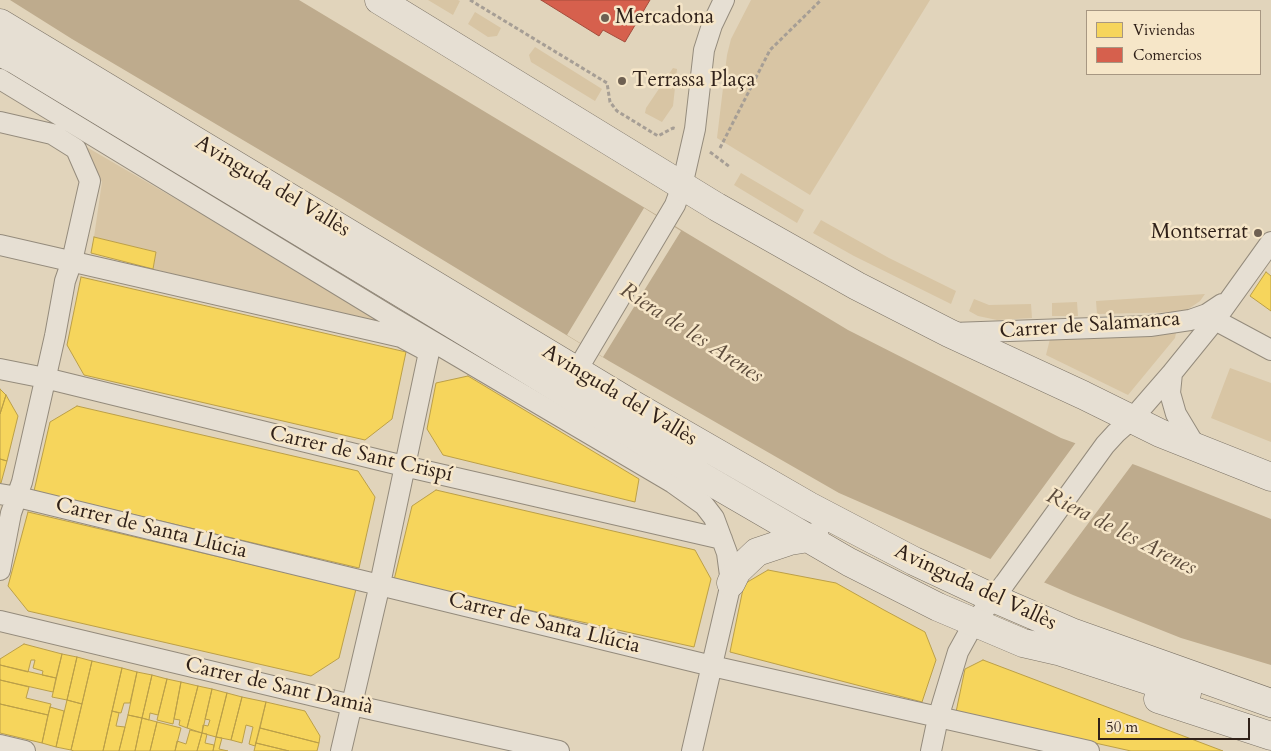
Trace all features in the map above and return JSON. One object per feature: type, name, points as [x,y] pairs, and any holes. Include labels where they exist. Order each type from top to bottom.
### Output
[{"type":"main road","points":[[379,0],[674,204],[857,286],[949,333],[1160,434],[1271,477]]},
{"type":"main road","name":"Avinguda del Vallès","points":[[0,23],[576,388],[694,472],[857,566],[929,603],[1023,643],[1058,651],[1116,669],[1271,721]]},
{"type":"main road","name":"Avinguda del Vallès","points":[[0,52],[34,70],[576,388],[795,498],[876,542],[999,591],[1106,645],[1271,702]]},
{"type":"main road","points":[[731,583],[737,572],[757,552],[790,541],[836,536],[876,542]]},
{"type":"main road","points":[[1023,643],[1054,660],[1088,673],[1271,736]]},
{"type":"street","points":[[576,388],[674,204],[692,140],[704,50],[712,25],[724,0]]},
{"type":"street","name":"Avinguda del Vallès","points":[[0,79],[393,318],[576,388],[673,484],[704,505],[714,518],[727,553],[731,583]]},
{"type":"street","points":[[0,122],[52,134],[76,149],[90,181],[72,261],[65,281],[45,378],[9,495],[12,513],[0,570]]},
{"type":"street","name":"Carrer de Salamanca","points":[[932,751],[938,718],[958,652],[974,623],[1105,445],[1116,432],[1132,419],[1172,373],[1215,320],[1226,302],[1271,242]]},
{"type":"street","points":[[0,245],[401,336],[429,352],[380,584],[341,751]]},
{"type":"street","name":"Carrer de Salamanca","points":[[949,333],[1150,326],[1190,320],[1207,314],[1226,302]]},
{"type":"street","points":[[1215,320],[1271,350]]},
{"type":"street","name":"Carrer de Sant Crispí","points":[[0,369],[45,378],[404,466],[722,539]]},
{"type":"street","points":[[1172,373],[1170,393],[1176,414],[1197,449]]},
{"type":"street","name":"Carrer de Santa Llúcia","points":[[9,495],[712,666],[1089,751]]},
{"type":"street","points":[[692,751],[731,583]]},
{"type":"street","name":"Carrer de Sant Damià","points":[[0,621],[352,705],[559,751]]},
{"type":"street","points":[[0,745],[25,751]]},
{"type":"path","points":[[470,0],[607,83],[610,102],[617,111],[658,136],[673,128],[730,167]]},
{"type":"path","points":[[720,148],[770,50],[821,0]]},
{"type":"shaded area","points":[[428,0],[458,0],[460,1],[453,15]]},
{"type":"shaded area","points":[[751,0],[930,0],[810,195],[717,138],[727,55],[731,39]]},
{"type":"shaded area","points":[[475,12],[501,28],[497,36],[488,37],[468,24]]},
{"type":"shaded area","points":[[535,47],[602,89],[595,101],[531,62],[529,55]]},
{"type":"shaded area","points":[[673,68],[677,69],[673,106],[662,122],[645,113],[646,108]]},
{"type":"shaded area","points":[[78,142],[401,330],[153,269],[156,252],[94,237],[102,182]]},
{"type":"shaded area","points":[[741,173],[804,210],[797,223],[734,185]]},
{"type":"shaded area","points":[[821,220],[889,258],[956,291],[951,304],[854,256],[813,233]]},
{"type":"shaded area","points":[[1205,294],[1200,301],[1184,312],[1097,314],[1096,301]]},
{"type":"shaded area","points":[[974,299],[989,305],[1031,304],[1032,318],[997,320],[978,316],[969,311]]},
{"type":"shaded area","points":[[1077,302],[1078,316],[1052,316],[1052,303]]},
{"type":"shaded area","points":[[1176,333],[1175,338],[1128,395],[1046,355],[1050,339]]},
{"type":"shaded area","points":[[1230,368],[1271,383],[1271,442],[1211,418]]},
{"type":"water","name":"Riera de les Arenes","points":[[10,0],[299,0],[848,330],[1061,438],[1138,466],[1271,519],[1271,665],[1181,638],[1073,595],[839,493],[609,361]]},
{"type":"pier","points":[[644,208],[681,231],[603,357],[567,335]]},
{"type":"pier","points":[[1077,441],[1134,462],[1043,584],[989,561]]},
{"type":"building: Viviendas","points":[[94,237],[156,252],[153,269],[91,253]]},
{"type":"building: Viviendas","points":[[1266,272],[1271,276],[1271,311],[1250,296]]},
{"type":"building: Viviendas","points":[[81,277],[406,352],[392,419],[365,440],[84,375],[67,345]]},
{"type":"building: Viviendas","points":[[468,376],[639,479],[635,502],[443,455],[427,429],[436,383]]},
{"type":"building: Viviendas","points":[[0,389],[6,395],[0,414]]},
{"type":"building: Viviendas","points":[[6,395],[18,416],[7,461],[0,459],[0,414]]},
{"type":"building: Viviendas","points":[[77,406],[358,471],[375,497],[359,568],[34,491],[50,422]]},
{"type":"building: Viviendas","points":[[0,459],[7,461],[1,483],[0,483]]},
{"type":"building: Viviendas","points":[[436,490],[695,550],[711,579],[694,647],[394,580],[412,506]]},
{"type":"building: Viviendas","points":[[28,512],[356,589],[339,658],[311,676],[28,611],[8,586]]},
{"type":"building: Viviendas","points":[[768,570],[836,583],[925,632],[936,660],[922,702],[730,652],[744,584]]},
{"type":"building: Viviendas","points":[[24,644],[62,654],[56,678],[42,675],[43,671],[33,668],[35,660],[31,660],[28,672],[0,665],[0,659]]},
{"type":"building: Viviendas","points":[[62,654],[77,657],[67,700],[52,697]]},
{"type":"building: Viviendas","points":[[77,657],[92,661],[82,704],[67,700]]},
{"type":"building: Viviendas","points":[[983,660],[1223,751],[1131,751],[956,712],[965,669]]},
{"type":"building: Viviendas","points":[[92,661],[122,668],[103,751],[74,751],[71,750]]},
{"type":"building: Viviendas","points":[[0,665],[56,678],[53,692],[0,680]]},
{"type":"building: Viviendas","points":[[122,668],[137,672],[130,703],[124,703],[121,713],[112,711]]},
{"type":"building: Viviendas","points":[[137,672],[152,675],[142,718],[128,715]]},
{"type":"building: Viviendas","points":[[152,675],[167,679],[158,715],[150,713],[149,720],[142,718]]},
{"type":"building: Viviendas","points":[[167,679],[181,682],[173,724],[157,720]]},
{"type":"building: Viviendas","points":[[0,680],[29,687],[26,698],[51,704],[48,715],[0,704]]},
{"type":"building: Viviendas","points":[[181,682],[198,686],[187,728],[179,725],[180,720],[174,719]]},
{"type":"building: Viviendas","points":[[198,686],[212,689],[202,733],[187,728]]},
{"type":"building: Viviendas","points":[[212,689],[227,693],[216,737],[202,733],[203,725],[208,726],[210,720],[205,719]]},
{"type":"building: Viviendas","points":[[227,693],[242,697],[231,740],[216,737]]},
{"type":"building: Viviendas","points":[[242,697],[266,702],[255,746],[249,744],[253,727],[246,725],[242,743],[231,740]]},
{"type":"building: Viviendas","points":[[67,700],[82,704],[71,750],[56,747]]},
{"type":"building: Viviendas","points":[[266,702],[305,711],[320,736],[319,743],[260,728]]},
{"type":"building: Viviendas","points":[[0,704],[48,715],[42,743],[0,733]]},
{"type":"building: Viviendas","points":[[50,707],[64,711],[56,747],[42,743]]},
{"type":"building: Viviendas","points":[[112,711],[119,713],[116,726],[125,727],[119,751],[103,751]]},
{"type":"building: Viviendas","points":[[128,715],[142,718],[135,751],[119,751]]},
{"type":"building: Viviendas","points":[[142,718],[157,722],[150,751],[135,751]]},
{"type":"building: Viviendas","points":[[157,722],[181,728],[175,751],[150,751]]},
{"type":"building: Viviendas","points":[[260,728],[319,743],[317,751],[289,751],[256,743]]},
{"type":"building: Viviendas","points":[[190,730],[202,733],[197,751],[175,751],[177,741],[186,744]]},
{"type":"building: Viviendas","points":[[202,733],[207,734],[205,743],[214,745],[213,751],[197,751]]},
{"type":"building: Viviendas","points":[[216,737],[222,738],[219,749],[228,751],[213,751]]},
{"type":"building: Viviendas","points":[[256,743],[289,751],[254,751]]},
{"type":"building: Comercios","name":"Mercadona","points":[[541,0],[650,0],[625,42],[603,30],[599,36]]},
{"type":"place","name":"Mercadona","points":[[605,18]]},
{"type":"place","name":"Terrassa Plaça","points":[[622,81]]},
{"type":"place","name":"Montserrat","points":[[1258,233]]}]
